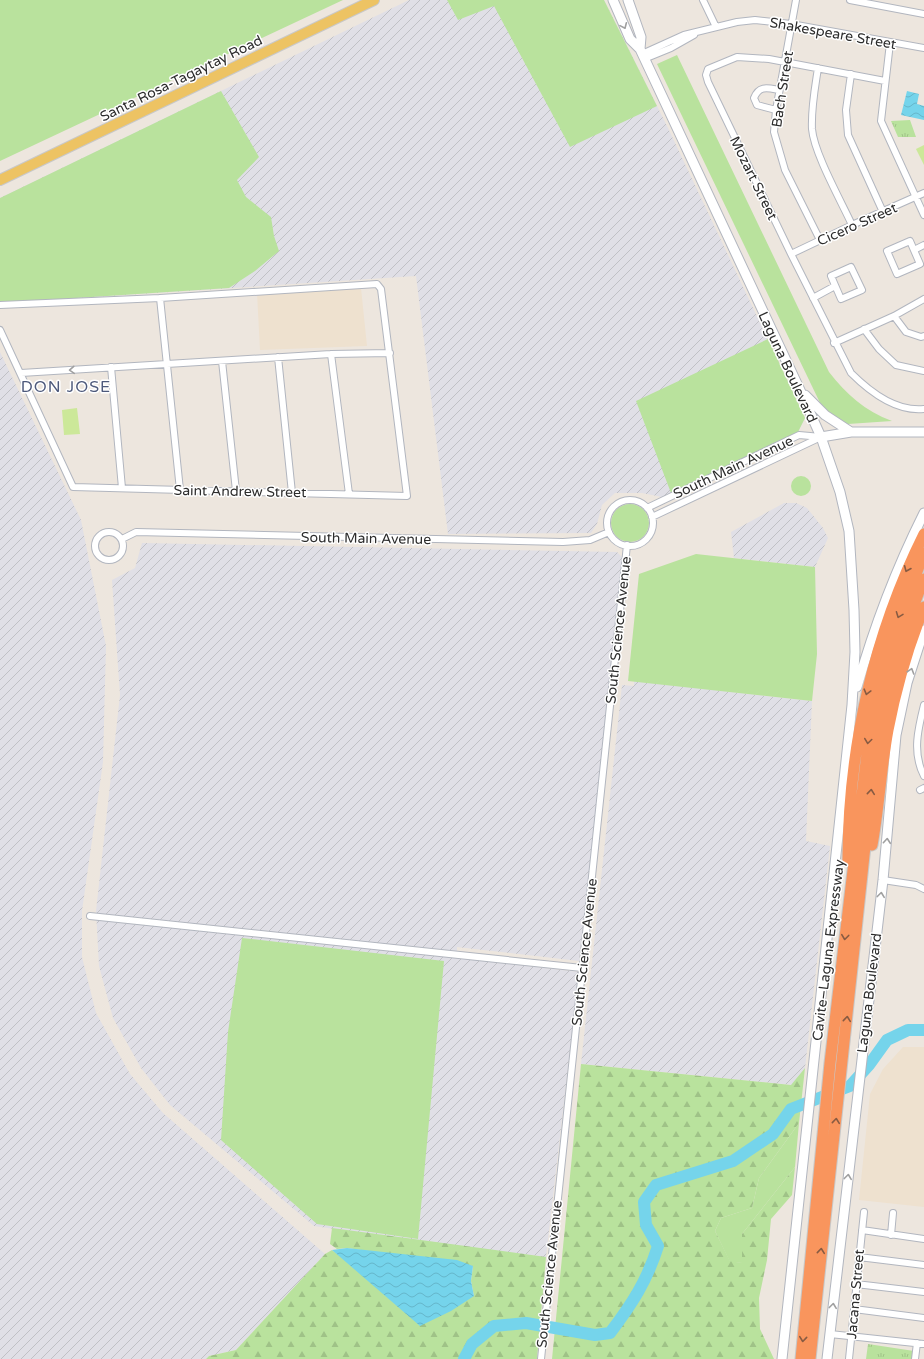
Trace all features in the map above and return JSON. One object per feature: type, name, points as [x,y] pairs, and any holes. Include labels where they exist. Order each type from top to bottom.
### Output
[{"type":"highway","points":[[855,899],[848,827],[859,732],[865,699],[892,606],[924,534]]},
{"type":"highway","name":"Cavite–Laguna Expressway","points":[[810,1359],[838,1103],[866,750],[880,678],[897,619],[924,553]]},
{"type":"highway","name":"Cavite–Laguna Expressway","points":[[800,1359],[830,1063],[880,723],[897,652],[924,579]]},
{"type":"highway","points":[[855,899],[876,825],[885,751],[894,704],[906,658],[924,607]]},
{"type":"main road","name":"Santa Rosa-Tagaytay Road","points":[[0,180],[374,0]]},
{"type":"main road","name":"Laguna Boulevard","points":[[613,0],[630,39],[642,54],[821,437],[840,492],[849,531],[855,640],[852,705],[782,1359]]},
{"type":"main road","name":"Laguna Boulevard","points":[[628,0],[641,37],[642,54]]},
{"type":"main road","points":[[799,388],[825,415],[851,432]]},
{"type":"main road","points":[[821,437],[851,432],[924,432]]},
{"type":"main road","name":"Laguna Boulevard","points":[[852,705],[886,598],[924,514]]},
{"type":"main road","name":"Laguna Boulevard","points":[[827,1359],[864,1031],[883,880],[896,736],[907,684],[924,630]]},
{"type":"street","points":[[703,0],[716,27]]},
{"type":"street","name":"Bach Street","points":[[796,0],[786,62],[779,90],[774,132],[785,170],[820,240]]},
{"type":"street","points":[[850,0],[924,14]]},
{"type":"street","name":"Shakespeare Street","points":[[642,54],[684,36],[737,22],[755,20],[791,24],[924,48]]},
{"type":"street","name":"Shakespeare Street","points":[[642,54],[659,56],[669,52],[671,48],[695,34]]},
{"type":"street","points":[[890,42],[881,121],[924,215]]},
{"type":"street","name":"Mozart Street","points":[[885,81],[768,59],[737,57],[708,70],[706,75],[708,82],[834,343],[851,373],[864,386],[879,396],[900,406],[924,409]]},
{"type":"street","points":[[818,68],[812,107],[812,130],[818,152],[852,224]]},
{"type":"street","points":[[851,74],[846,110],[848,135],[883,212]]},
{"type":"street","points":[[776,110],[757,105],[754,98],[756,91],[762,88],[779,90]]},
{"type":"street","name":"Cicero Street","points":[[791,254],[852,224],[883,212],[924,193]]},
{"type":"street","points":[[910,241],[914,250],[920,264],[897,274],[887,251],[910,241]]},
{"type":"street","points":[[914,250],[924,245]]},
{"type":"street","points":[[851,267],[862,290],[841,299],[835,286],[831,276],[851,267]]},
{"type":"street","points":[[0,305],[160,298],[377,284],[381,288],[390,353],[331,354],[21,373],[0,330]]},
{"type":"street","points":[[813,298],[835,286]]},
{"type":"street","points":[[160,298],[180,490]]},
{"type":"street","points":[[834,343],[894,316],[924,299]]},
{"type":"street","points":[[894,316],[906,332],[922,337],[924,336]]},
{"type":"street","points":[[864,329],[879,349],[896,365],[924,371]]},
{"type":"street","name":"Saint Andrew Street","points":[[21,373],[73,487],[407,496],[390,353]]},
{"type":"street","points":[[331,354],[349,494]]},
{"type":"street","points":[[278,357],[292,493]]},
{"type":"street","points":[[222,360],[236,491]]},
{"type":"street","points":[[111,367],[122,488]]},
{"type":"street","name":"South Main Avenue","points":[[647,508],[799,435],[821,437]]},
{"type":"street","name":"South Main Avenue","points":[[652,517],[752,471],[821,437]]},
{"type":"street","points":[[633,500],[647,508],[652,517],[652,528],[647,538],[638,544],[627,545],[617,542],[609,532],[607,526],[608,516],[611,510],[618,504],[633,500]]},
{"type":"street","points":[[114,532],[122,539],[123,549],[115,559],[104,560],[96,553],[94,542],[102,533],[114,532]]},
{"type":"street","name":"South Main Avenue","points":[[122,539],[136,532],[563,542],[590,540],[609,532]]},
{"type":"street","name":"South Science Avenue","points":[[541,1359],[627,545]]},
{"type":"street","points":[[924,706],[917,743],[924,776]]},
{"type":"street","points":[[883,880],[916,885],[924,888]]},
{"type":"street","points":[[90,916],[582,968]]},
{"type":"street","name":"Jacana Street","points":[[849,1359],[864,1212]]},
{"type":"street","points":[[891,1235],[893,1213]]},
{"type":"street","points":[[862,1230],[924,1239]]},
{"type":"street","points":[[859,1257],[924,1265]]},
{"type":"street","points":[[856,1284],[924,1292]]},
{"type":"street","points":[[854,1309],[924,1318]]},
{"type":"street","points":[[830,1334],[924,1344]]},
{"type":"street","points":[[915,1359],[917,1343]]},
{"type":"shaded area","points":[[409,0],[604,0],[668,128],[805,418],[798,432],[662,497],[642,493],[615,493],[602,505],[597,524],[591,533],[448,534],[416,276],[0,303],[0,198]]},
{"type":"shaded area","points":[[361,288],[367,346],[260,350],[257,293]]},
{"type":"shaded area","points":[[0,352],[81,520],[106,646],[103,762],[82,911],[82,957],[96,1013],[130,1074],[163,1113],[325,1254],[236,1350],[209,1356],[206,1359],[0,1359]]},
{"type":"shaded area","points":[[784,503],[796,503],[807,508],[823,528],[828,538],[815,567],[734,558],[731,532]]},
{"type":"shaded area","points":[[142,543],[617,552],[626,561],[579,961],[457,947],[457,958],[579,972],[546,1257],[424,1242],[314,1226],[170,1105],[141,1068],[113,1018],[99,966],[96,911],[120,695],[112,580],[135,568]]},
{"type":"shaded area","points":[[634,681],[812,701],[806,841],[830,846],[805,1068],[792,1085],[581,1064],[622,685],[634,686]]},
{"type":"shaded area","points":[[903,1047],[924,1047],[924,1207],[859,1200],[870,1094],[883,1069]]},
{"type":"green space","points":[[0,0],[343,0],[0,161]]},
{"type":"green space","points":[[447,0],[604,0],[657,106],[570,147],[494,6],[458,20]]},
{"type":"green space","points":[[677,55],[829,372],[849,395],[873,412],[892,421],[848,424],[840,422],[822,407],[657,64]]},
{"type":"green space","points":[[221,91],[259,157],[237,180],[246,197],[271,217],[274,236],[279,251],[255,271],[229,288],[0,303],[0,198]]},
{"type":"green space","points":[[910,120],[916,137],[898,137],[891,121]]},
{"type":"green space","points":[[924,145],[924,165],[916,149]]},
{"type":"green space","points":[[768,339],[805,418],[798,432],[671,493],[636,401]]},
{"type":"green space","points":[[77,408],[80,434],[64,435],[62,410]]},
{"type":"green space","points":[[801,476],[808,479],[811,486],[808,493],[801,496],[794,493],[791,486],[794,479]]},
{"type":"green space","points":[[626,504],[634,504],[644,509],[648,516],[648,530],[644,537],[634,542],[626,542],[616,537],[614,534],[611,527],[611,519],[616,509],[619,507]]},
{"type":"green space","points":[[696,554],[815,567],[817,654],[812,701],[628,681],[639,574]]},
{"type":"green space","points":[[242,938],[444,961],[418,1239],[317,1224],[221,1140],[228,1032]]},
{"type":"green space","points":[[581,1064],[791,1085],[805,1068],[799,1123],[759,1178],[752,1208],[721,1218],[715,1231],[730,1261],[742,1263],[742,1234],[795,1167],[792,1195],[771,1219],[767,1260],[759,1298],[760,1329],[774,1359],[552,1359]]},
{"type":"green space","points":[[799,1123],[795,1167],[742,1234],[742,1263],[730,1262],[715,1231],[721,1218],[752,1208],[759,1178]]},
{"type":"green space","points":[[332,1228],[546,1257],[537,1359],[206,1359],[209,1356],[236,1350],[325,1254],[332,1250],[358,1270],[474,1296],[471,1281],[473,1266],[347,1248],[337,1249],[330,1244]]},
{"type":"green space","points":[[868,1344],[914,1351],[913,1359],[866,1359]]},
{"type":"water","points":[[907,91],[919,94],[917,104],[924,106],[924,120],[901,115]]},
{"type":"water","points":[[347,1248],[457,1260],[473,1266],[471,1281],[474,1296],[451,1311],[420,1326],[332,1250]]},
{"type":"waterway","points":[[464,1359],[472,1344],[494,1326],[526,1323],[595,1335],[610,1333],[638,1292],[654,1259],[658,1246],[646,1225],[644,1202],[656,1185],[733,1161],[773,1134],[791,1109],[850,1086],[869,1065],[887,1040],[908,1030],[924,1030]]},
{"type":"district","name":"DON JOSE","points":[[66,386]]}]
